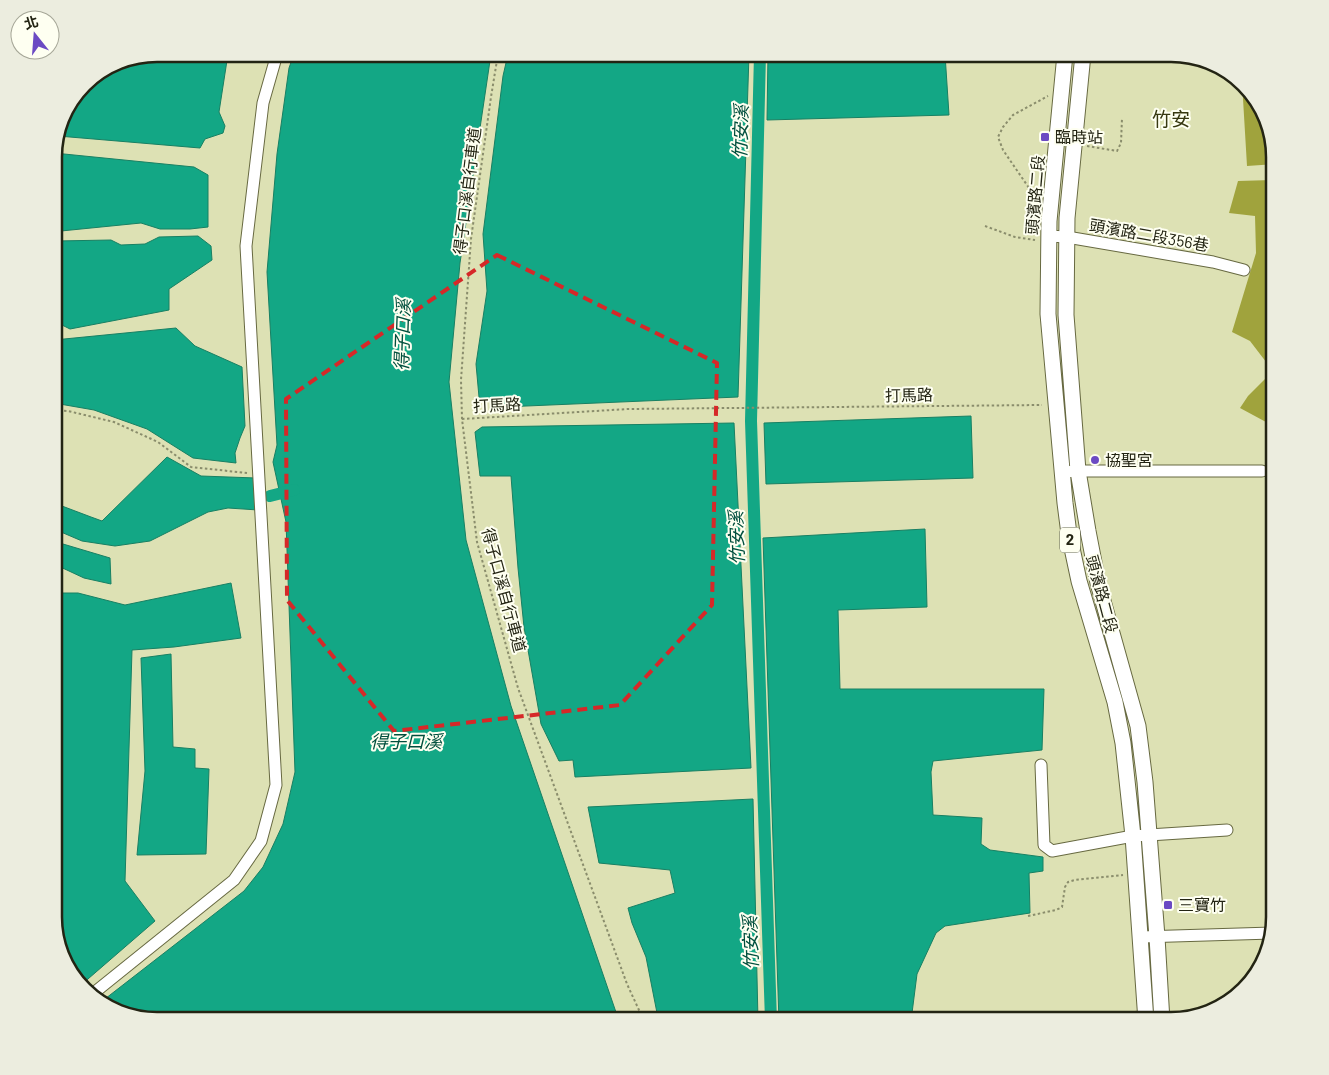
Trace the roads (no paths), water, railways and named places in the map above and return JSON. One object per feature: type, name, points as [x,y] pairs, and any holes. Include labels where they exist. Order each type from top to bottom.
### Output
[{"type":"main road","name":"頭濱路二段","points":[[1064,62],[1048,239],[1048,314],[1069,534],[1079,581],[1114,702],[1123,743],[1133,836],[1146,1012]]},
{"type":"main road","name":"頭濱路二段","points":[[1082,62],[1067,218],[1066,315],[1078,471],[1098,583],[1138,726],[1145,782],[1161,1012]]},
{"type":"lane","points":[[97,990],[234,880],[261,841],[276,785],[246,246],[263,103],[274,63]]},
{"type":"lane","name":"頭濱路二段356巷","points":[[1048,239],[1067,238],[1213,262],[1244,270]]},
{"type":"lane","points":[[1063,472],[1262,471]]},
{"type":"lane","points":[[1041,765],[1044,845],[1052,851],[1133,836],[1227,830]]},
{"type":"lane","points":[[1141,937],[1265,933]]},
{"type":"water","points":[[749,62],[738,397],[503,407],[479,397],[476,364],[487,291],[483,234],[506,63]]},
{"type":"water","points":[[768,62],[946,62],[949,115],[767,120]]},
{"type":"water","points":[[151,63],[227,63],[219,112],[225,126],[223,133],[205,139],[200,148],[65,137],[72,115],[82,100],[95,86],[115,72],[139,64]]},
{"type":"water","name":"得子口溪","points":[[291,63],[490,63],[460,263],[449,382],[466,540],[511,706],[616,1012],[145,1012],[115,1003],[107,998],[244,891],[263,867],[283,824],[295,772],[286,522],[273,462],[277,445],[267,272],[277,154]]},
{"type":"water","points":[[63,154],[194,167],[208,175],[208,227],[160,229],[141,223],[63,231]]},
{"type":"water","points":[[198,236],[211,246],[212,260],[169,289],[169,310],[70,329],[63,326],[63,241],[111,240],[121,245],[145,244],[159,237]]},
{"type":"water","points":[[176,328],[195,346],[242,367],[245,426],[235,453],[236,463],[193,458],[147,429],[94,410],[63,405],[63,339]]},
{"type":"water","points":[[971,416],[973,478],[766,484],[764,423]]},
{"type":"water","points":[[734,423],[751,768],[575,777],[573,760],[559,761],[541,724],[524,627],[511,476],[480,476],[475,432],[482,427]]},
{"type":"water","points":[[167,457],[201,476],[256,478],[258,510],[228,508],[208,512],[150,541],[115,546],[82,541],[63,533],[63,506],[102,521]]},
{"type":"water","points":[[925,529],[927,607],[838,610],[840,689],[1044,689],[1042,750],[933,761],[931,772],[933,815],[982,818],[981,844],[990,850],[1043,857],[1043,871],[1029,873],[1030,913],[945,926],[936,933],[917,974],[912,1012],[779,1012],[763,538]]},
{"type":"water","points":[[63,544],[110,558],[111,584],[84,578],[63,568]]},
{"type":"water","points":[[231,583],[241,638],[174,647],[132,650],[125,881],[155,921],[86,980],[72,960],[64,936],[63,924],[63,593],[78,593],[125,605]]},
{"type":"water","points":[[171,654],[173,747],[195,749],[195,768],[209,769],[206,854],[137,855],[145,771],[141,658]]},
{"type":"water","points":[[753,799],[758,1012],[657,1012],[646,957],[628,908],[675,893],[670,870],[599,863],[588,807]]},
{"type":"waterway","name":"竹安溪","points":[[760,62],[751,421],[771,1012]]},
{"type":"waterway","points":[[270,496],[294,490]]},
{"type":"place","name":"臨時站","points":[[1045,137]]},
{"type":"place","name":"協聖宮","points":[[1095,460]]},
{"type":"place","name":"三寶竹","points":[[1168,905]]},
{"type":"district","name":"竹安","points":[[1171,119]]}]
